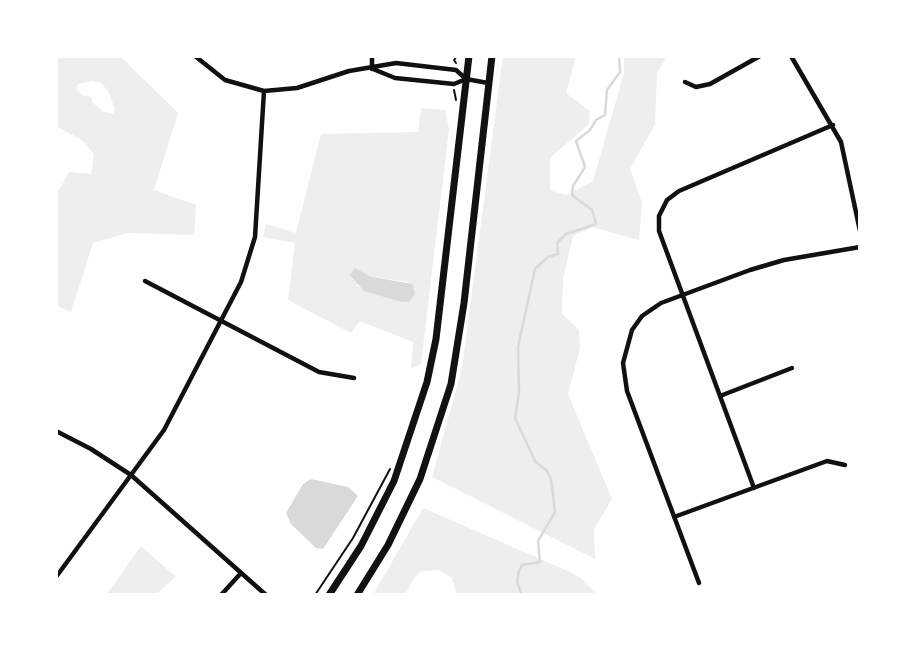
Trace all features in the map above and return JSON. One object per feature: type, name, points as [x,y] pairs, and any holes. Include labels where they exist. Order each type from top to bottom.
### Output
[{"type":"highway","points":[[328,595],[361,546],[385,502],[407,450],[421,405],[436,339],[469,56]]},
{"type":"highway","points":[[357,595],[408,507],[433,446],[445,405],[464,303],[492,56]]},
{"type":"street","points":[[195,56],[225,80],[264,91],[297,88],[349,71],[396,63],[456,69],[466,79]]},
{"type":"street","points":[[202,62],[208,56]]},
{"type":"street","points":[[372,56],[372,69]]},
{"type":"street","points":[[685,82],[696,87],[710,84],[760,56]]},
{"type":"street","points":[[791,56],[841,142],[860,231]]},
{"type":"street","points":[[372,69],[395,78],[454,84],[466,79],[488,83]]},
{"type":"street","points":[[56,577],[164,430],[222,319],[252,253],[264,91]]},
{"type":"street","points":[[754,488],[659,231],[659,216],[667,200],[679,191],[833,125]]},
{"type":"street","points":[[851,181],[860,179]]},
{"type":"street","points":[[699,583],[627,391],[622,363],[626,341],[642,316],[661,303],[769,263],[860,247]]},
{"type":"street","points":[[145,281],[319,372],[354,378]]},
{"type":"street","points":[[720,396],[792,368]]},
{"type":"street","points":[[56,431],[131,475],[266,595]]},
{"type":"street","points":[[674,517],[827,461],[834,460],[845,465]]},
{"type":"street","points":[[220,595],[241,573]]},
{"type":"path","points":[[457,56],[457,62]]},
{"type":"path","points":[[454,92],[456,104]]},
{"type":"path","points":[[314,595],[349,545],[392,465]]},
{"type":"shaded area","points":[[56,56],[120,56],[178,113],[154,190],[196,205],[194,235],[127,233],[93,243],[71,312],[56,305],[56,190],[59,190],[69,172],[91,174],[94,154],[82,140],[56,126]],"holes":[[[92,81],[101,83],[108,91],[115,109],[113,114],[104,112],[93,103],[91,97],[82,95],[76,88],[78,84]]]},
{"type":"shaded area","points":[[503,56],[576,56],[566,93],[590,111],[589,124],[550,158],[550,190],[566,195],[593,181],[624,73],[624,56],[667,56],[657,74],[655,124],[630,169],[642,202],[639,240],[592,227],[573,236],[563,279],[562,314],[579,330],[580,348],[568,394],[612,499],[594,529],[595,559],[432,477],[462,368]]},
{"type":"shaded area","points":[[421,108],[445,110],[449,129],[421,364],[411,369],[413,342],[360,321],[351,333],[288,300],[295,243],[263,237],[266,224],[296,233],[321,134],[418,132]],"holes":[[[355,268],[372,277],[408,282],[415,289],[358,287]]]},
{"type":"shaded area","points":[[355,268],[372,277],[413,284],[415,294],[409,302],[402,302],[364,291],[350,275]]},
{"type":"shaded area","points":[[311,479],[348,487],[358,496],[323,549],[316,548],[291,524],[286,513],[303,484]]},
{"type":"shaded area","points":[[423,508],[570,572],[581,578],[597,595],[457,595],[452,578],[438,570],[422,571],[414,578],[405,595],[373,595]]},
{"type":"shaded area","points":[[141,546],[176,577],[155,595],[106,595]]},
{"type":"waterway","points":[[522,595],[517,582],[519,571],[522,565],[540,562],[538,541],[555,512],[551,479],[547,471],[535,461],[515,418],[519,393],[518,347],[535,269],[548,257],[558,254],[557,243],[566,234],[596,224],[592,210],[572,195],[573,186],[585,167],[576,141],[590,130],[596,120],[605,115],[607,90],[620,72],[619,56]]}]
